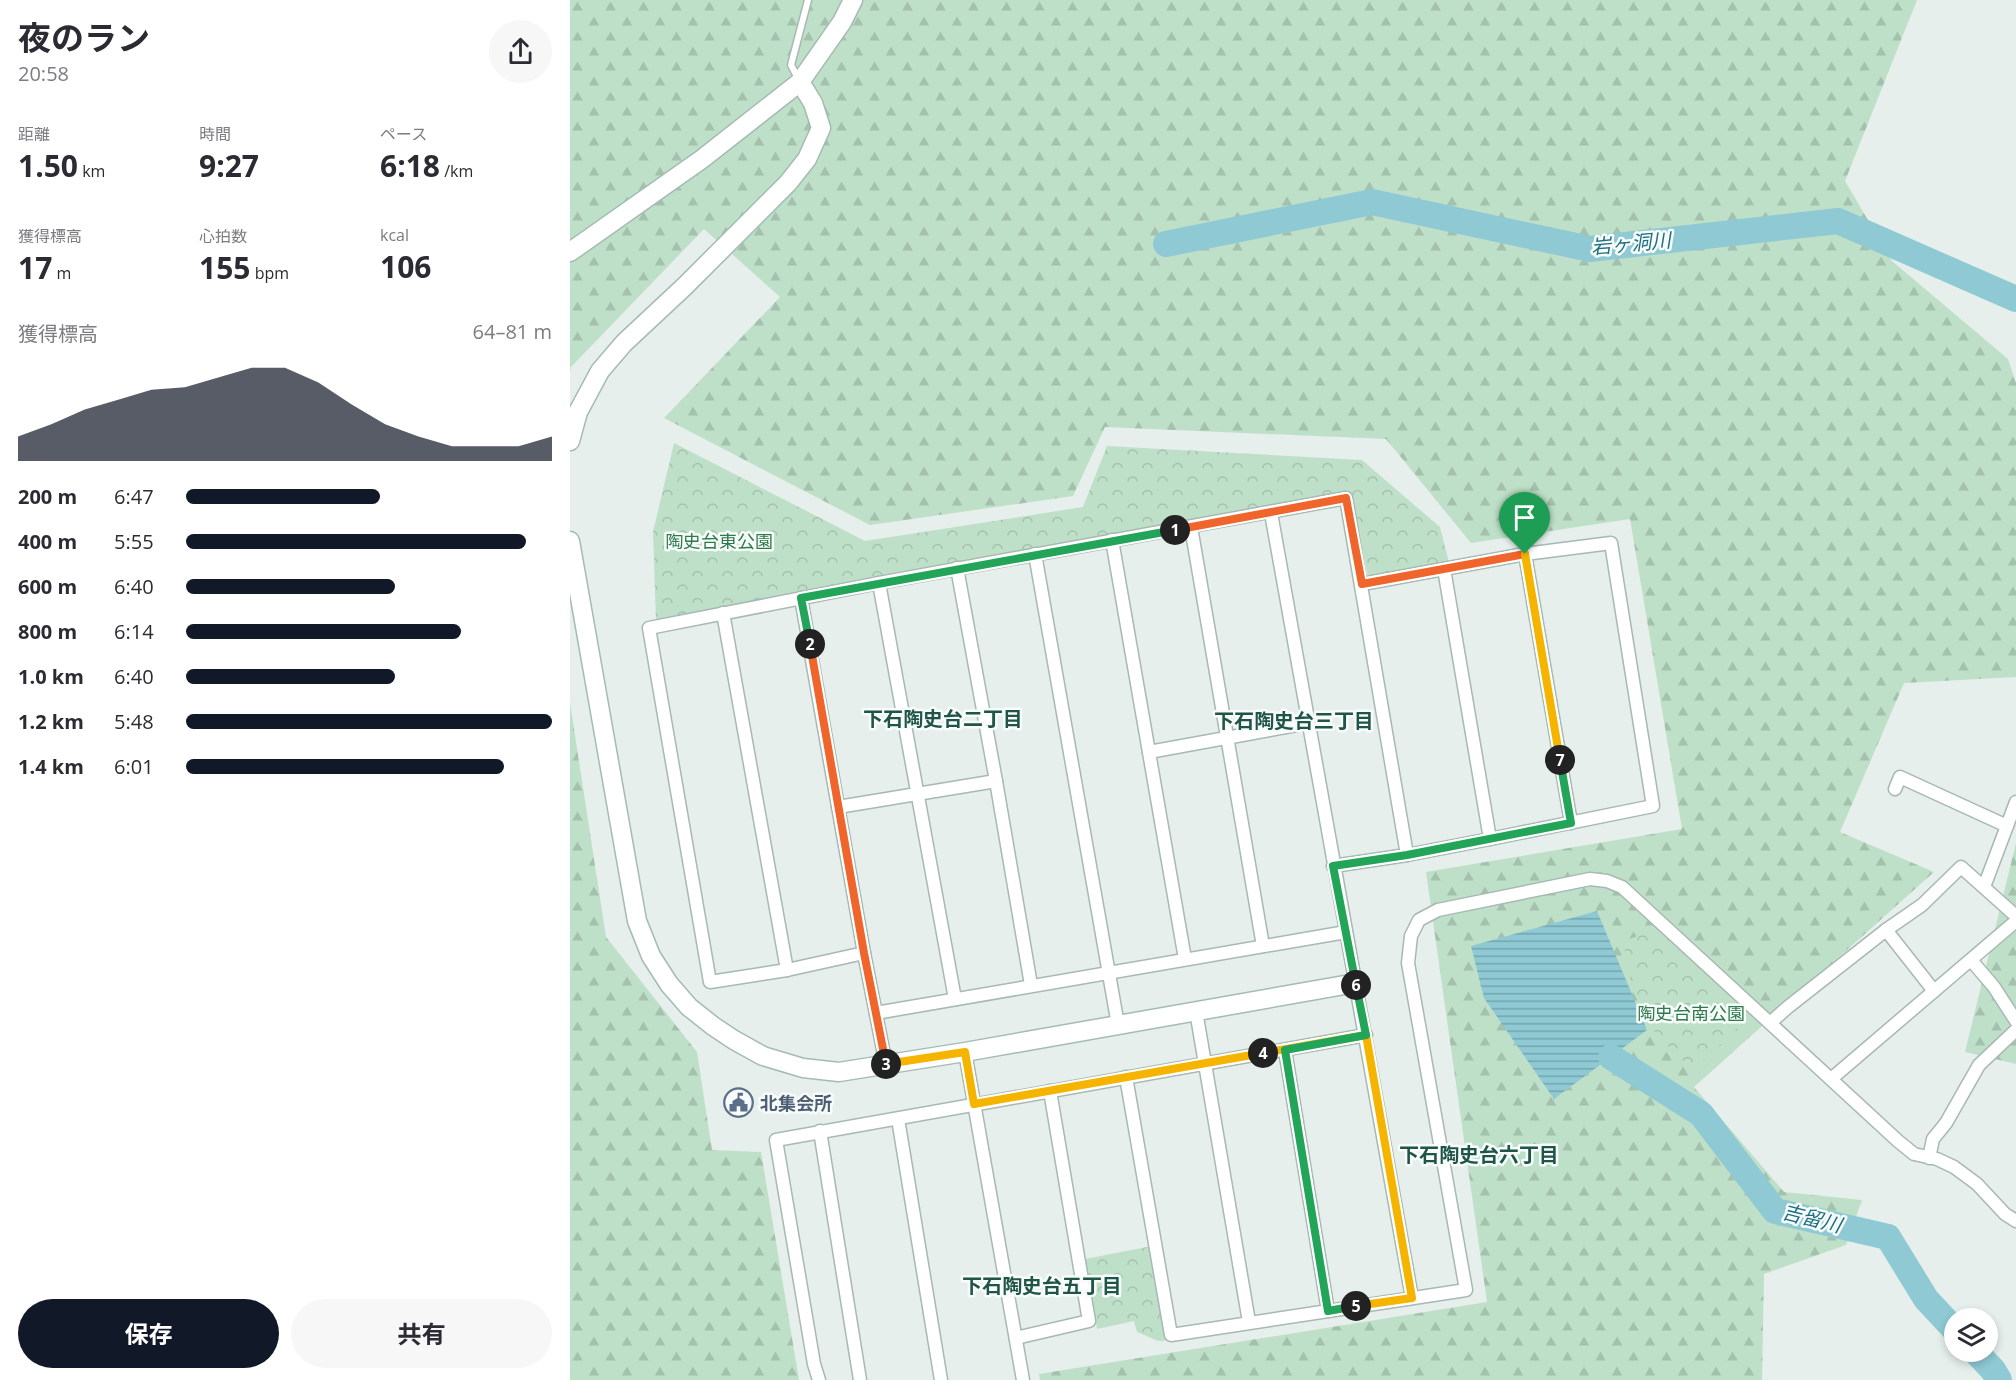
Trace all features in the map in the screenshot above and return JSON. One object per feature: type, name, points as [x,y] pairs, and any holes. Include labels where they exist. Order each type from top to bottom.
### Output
[{"type":"street","points":[[570,252],[702,159],[800,82],[842,22],[853,0]]},
{"type":"street","points":[[570,441],[579,412],[600,371],[624,343],[686,286],[780,191],[807,159],[820,128],[813,103],[800,82]]},
{"type":"street","points":[[864,953],[787,970],[710,982],[649,628],[957,568],[1346,498],[1407,855]]},
{"type":"street","points":[[1271,513],[1412,1298]]},
{"type":"street","points":[[1191,527],[1263,946]]},
{"type":"street","points":[[1112,540],[1185,959]]},
{"type":"street","points":[[570,541],[637,921],[651,956],[669,984],[689,1006],[734,1041],[763,1056],[803,1068],[839,1072],[1356,983]]},
{"type":"street","points":[[1333,866],[1407,855],[1653,806],[1611,543],[1525,554],[1362,584]]},
{"type":"street","points":[[1035,554],[1118,1025]]},
{"type":"street","points":[[1525,554],[1571,823]]},
{"type":"street","points":[[957,568],[1031,985]]},
{"type":"street","points":[[1444,569],[1490,839]]},
{"type":"street","points":[[879,583],[955,999]]},
{"type":"street","points":[[801,598],[886,1065]]},
{"type":"street","points":[[723,613],[787,970]]},
{"type":"street","points":[[1149,752],[1308,723]]},
{"type":"street","points":[[1895,789],[1900,777],[2007,826]]},
{"type":"street","points":[[838,807],[996,781]]},
{"type":"street","points":[[1984,887],[2016,802]]},
{"type":"street","points":[[1770,1023],[1886,930],[1922,905],[1961,867],[2016,916]]},
{"type":"street","points":[[1126,1077],[1171,1335],[1466,1290],[1408,963],[1411,936],[1419,920],[1438,910],[1590,879],[1607,881],[1622,887],[1914,1154],[1954,1167],[1977,1184],[2005,1214],[2016,1221]]},
{"type":"street","points":[[1830,1079],[2016,921]]},
{"type":"street","points":[[1886,930],[1934,991]]},
{"type":"street","points":[[876,1013],[1346,932]]},
{"type":"street","points":[[1971,960],[1994,987],[2016,1021]]},
{"type":"street","points":[[1196,1011],[1249,1322]]},
{"type":"street","points":[[1929,1158],[1933,1139],[1946,1123],[1979,1065],[2016,1030]]},
{"type":"street","points":[[819,1380],[814,1364],[776,1140],[1366,1035]]},
{"type":"street","points":[[1285,1050],[1328,1311]]},
{"type":"street","points":[[965,1052],[1023,1380]]},
{"type":"street","points":[[1016,1338],[1089,1321],[1050,1091]]},
{"type":"street","points":[[898,1119],[941,1380]]},
{"type":"street","points":[[820,1131],[860,1380]]},
{"type":"lane","points":[[800,82],[791,65],[808,0]]},
{"type":"green space","points":[[570,0],[1917,0],[1845,181],[1892,261],[2008,359],[2016,383],[2016,677],[1904,683],[1840,832],[1934,872],[1694,1087],[1784,1192],[1862,1200],[1846,1245],[1764,1274],[1762,1380],[1040,1380],[1039,1374],[1487,1302],[1426,872],[1682,829],[1630,519],[1471,543],[1386,439],[1105,427],[1073,496],[870,525],[664,418],[780,297],[704,229],[571,367],[570,372]]},
{"type":"green space","name":"陶史台東公園","points":[[674,443],[865,541],[1083,507],[1107,446],[1362,460],[1440,527],[1449,563],[1368,577],[1351,492],[656,621],[653,532]]},
{"type":"green space","points":[[570,703],[606,937],[697,1052],[712,1150],[761,1152],[799,1380],[570,1380]]},
{"type":"green space","points":[[2016,843],[2016,1064],[1965,1052]]},
{"type":"green space","name":"陶史台南公園","points":[[1660,929],[1751,1015],[1693,1070],[1657,1036],[1633,992],[1623,941]]},
{"type":"green space","points":[[1152,1246],[1168,1340],[1158,1341],[1137,1332],[1134,1321],[1097,1329],[1085,1259]]},
{"type":"water","points":[[1597,911],[1647,1030],[1554,1099],[1484,998],[1471,946]]},
{"type":"waterway","name":"岩ヶ洞川","points":[[1166,244],[1372,202],[1590,249],[1838,221],[2016,299]]},
{"type":"waterway","name":"吉留川","points":[[1611,1057],[1701,1114],[1775,1211],[1888,1237],[1926,1299],[1944,1318]]},
{"type":"waterway","name":"吉留川","points":[[1985,1362],[1999,1380]]},
{"type":"place","name":"北集会所","points":[[739,1103]]},
{"type":"district","name":"下石陶史台二丁目","points":[[943,718]]},
{"type":"district","name":"下石陶史台三丁目","points":[[1294,720]]},
{"type":"district","name":"下石陶史台六丁目","points":[[1479,1154]]},
{"type":"district","name":"下石陶史台五丁目","points":[[1042,1285]]},
{"type":"route","points":[[1525,554],[1362,584],[1346,498],[801,598],[886,1065],[965,1052],[974,1104],[1366,1035],[1412,1298],[1328,1311],[1285,1050],[1366,1035],[1333,866],[1407,855],[1571,823],[1525,554]]}]
